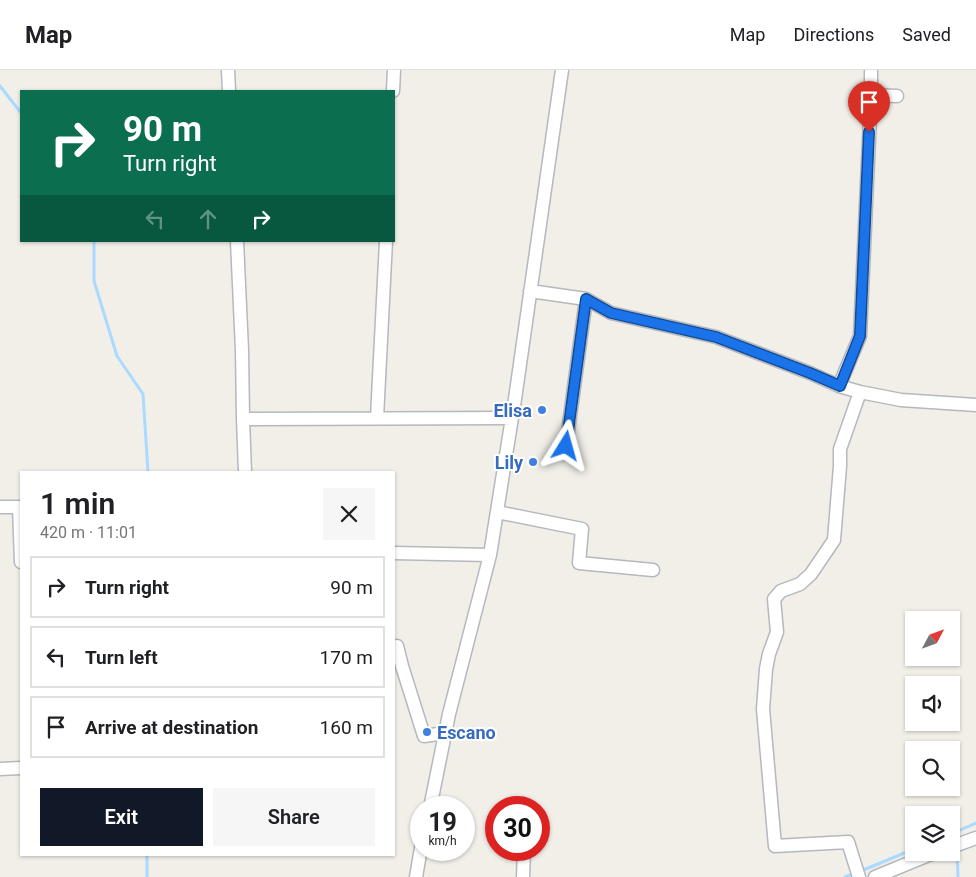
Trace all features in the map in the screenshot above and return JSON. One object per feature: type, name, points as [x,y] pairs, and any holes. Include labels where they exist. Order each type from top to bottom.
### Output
[{"type":"street","points":[[228,70],[229,90]]},
{"type":"street","points":[[393,90],[394,70]]},
{"type":"street","points":[[432,796],[449,714],[490,555],[512,418],[562,70]]},
{"type":"street","points":[[840,386],[860,336],[871,72]]},
{"type":"street","points":[[871,96],[897,96]]},
{"type":"street","points":[[236,242],[242,350],[245,471]]},
{"type":"street","points":[[377,418],[386,242]]},
{"type":"street","points":[[530,291],[586,299],[611,313],[716,337],[840,386],[860,392],[901,400],[976,404]]},
{"type":"street","points":[[566,446],[586,299]]},
{"type":"street","points":[[859,877],[848,842],[775,846],[763,709],[766,670],[769,654],[777,632],[774,599],[781,590],[800,584],[811,574],[834,540],[840,449],[860,392]]},
{"type":"street","points":[[243,419],[512,418]]},
{"type":"street","points":[[0,507],[20,507]]},
{"type":"street","points":[[497,512],[582,528],[579,563],[653,570]]},
{"type":"street","points":[[395,553],[490,555]]},
{"type":"street","points":[[397,646],[424,736],[445,733]]},
{"type":"street","points":[[0,769],[20,768]]},
{"type":"street","points":[[960,844],[976,838]]},
{"type":"street","points":[[416,877],[419,861]]},
{"type":"street","points":[[523,877],[524,861]]},
{"type":"street","points":[[875,877],[914,861]]},
{"type":"waterway","points":[[0,86],[20,112]]},
{"type":"waterway","points":[[94,242],[94,281],[117,356],[143,394],[148,471]]},
{"type":"waterway","points":[[960,830],[976,823]]},
{"type":"waterway","points":[[861,871],[905,853]]},
{"type":"waterway","points":[[147,856],[147,877]]},
{"type":"waterway","points":[[957,861],[958,877]]},
{"type":"waterway","points":[[845,877],[855,873]]},
{"type":"place","name":"Elisa","points":[[542,410]]},
{"type":"place","name":"Lily","points":[[533,462]]},
{"type":"place","name":"Escano","points":[[427,732]]},
{"type":"route","points":[[566,446],[586,299],[611,313],[716,337],[840,386],[860,336],[869,132]]}]
